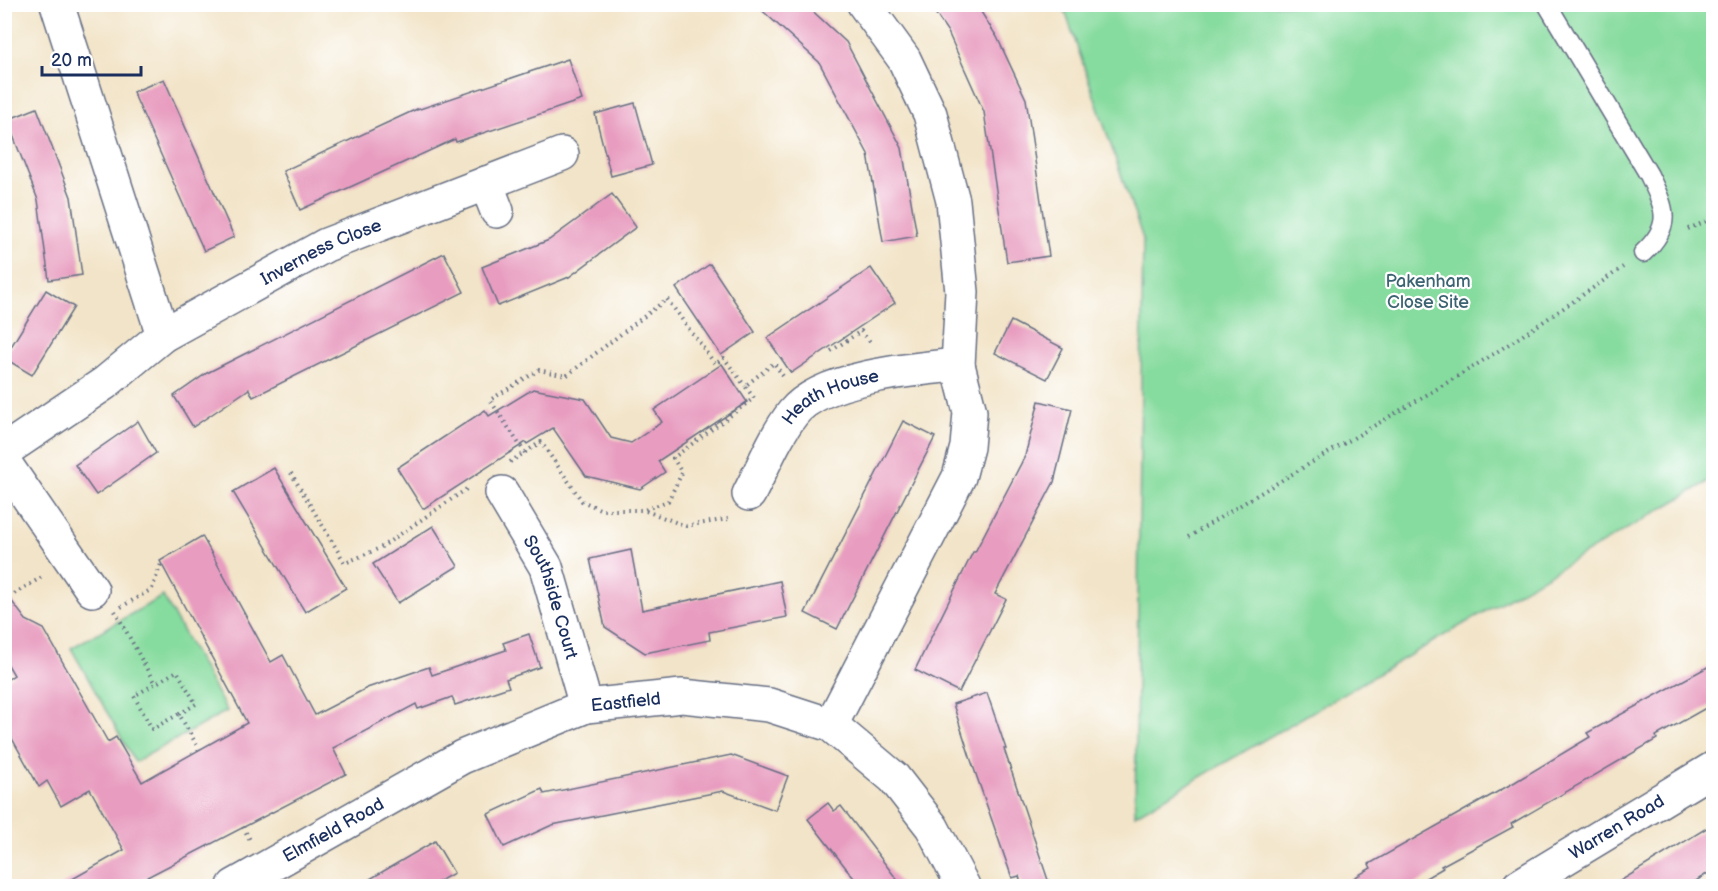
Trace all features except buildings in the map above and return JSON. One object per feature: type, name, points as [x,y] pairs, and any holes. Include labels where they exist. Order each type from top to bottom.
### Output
[{"type":"street","points":[[57,4],[163,335]]},
{"type":"street","points":[[831,725],[959,477],[967,447],[970,412],[958,365],[962,292],[953,201],[930,114],[904,59],[864,4]]},
{"type":"street","name":"Inverness Close","points":[[4,451],[105,383],[163,335],[326,245],[492,197],[562,154]]},
{"type":"street","name":"Heath House","points":[[749,494],[794,411],[823,390],[906,369],[958,365]]},
{"type":"street","points":[[4,462],[72,559],[104,600]]},
{"type":"street","name":"Southside Court","points":[[505,478],[546,567],[586,706]]},
{"type":"street","name":"Eastfield","points":[[433,773],[462,757],[586,706],[682,696],[769,705],[831,725],[894,778],[933,827],[963,886]]},
{"type":"street","name":"Warren Road","points":[[1519,886],[1713,768]]},
{"type":"street","name":"Elmfield Road","points":[[234,886],[433,773]]},
{"type":"lane","points":[[1546,4],[1649,175],[1662,203],[1664,220],[1661,234],[1643,253]]},
{"type":"path","points":[[1189,537],[1279,480],[1450,380],[1586,293],[1643,253]]},
{"type":"path","points":[[505,478],[525,453],[541,442],[582,501],[602,510],[644,510],[668,501],[682,473],[674,458],[754,398],[724,358],[715,364],[667,299],[566,376],[539,370],[490,400],[525,453]]},
{"type":"path","points":[[824,356],[861,331],[881,354],[886,374]]},
{"type":"path","points":[[745,386],[774,363],[786,380]]},
{"type":"path","points":[[291,473],[345,563],[380,548],[471,487]]},
{"type":"path","points":[[644,510],[686,526],[739,517],[749,494]]},
{"type":"path","points":[[4,600],[72,559]]},
{"type":"path","points":[[155,684],[104,600],[152,589],[161,564]]},
{"type":"path","points":[[177,671],[196,704],[179,714],[152,729],[134,696],[177,671]]},
{"type":"path","points":[[179,714],[199,749]]},
{"type":"green space","name":"Pakenham Close Site","points":[[1063,5],[1713,5],[1713,479],[1135,815],[1143,239]]},
{"type":"green space","points":[[163,596],[227,711],[135,762],[71,648]]}]
